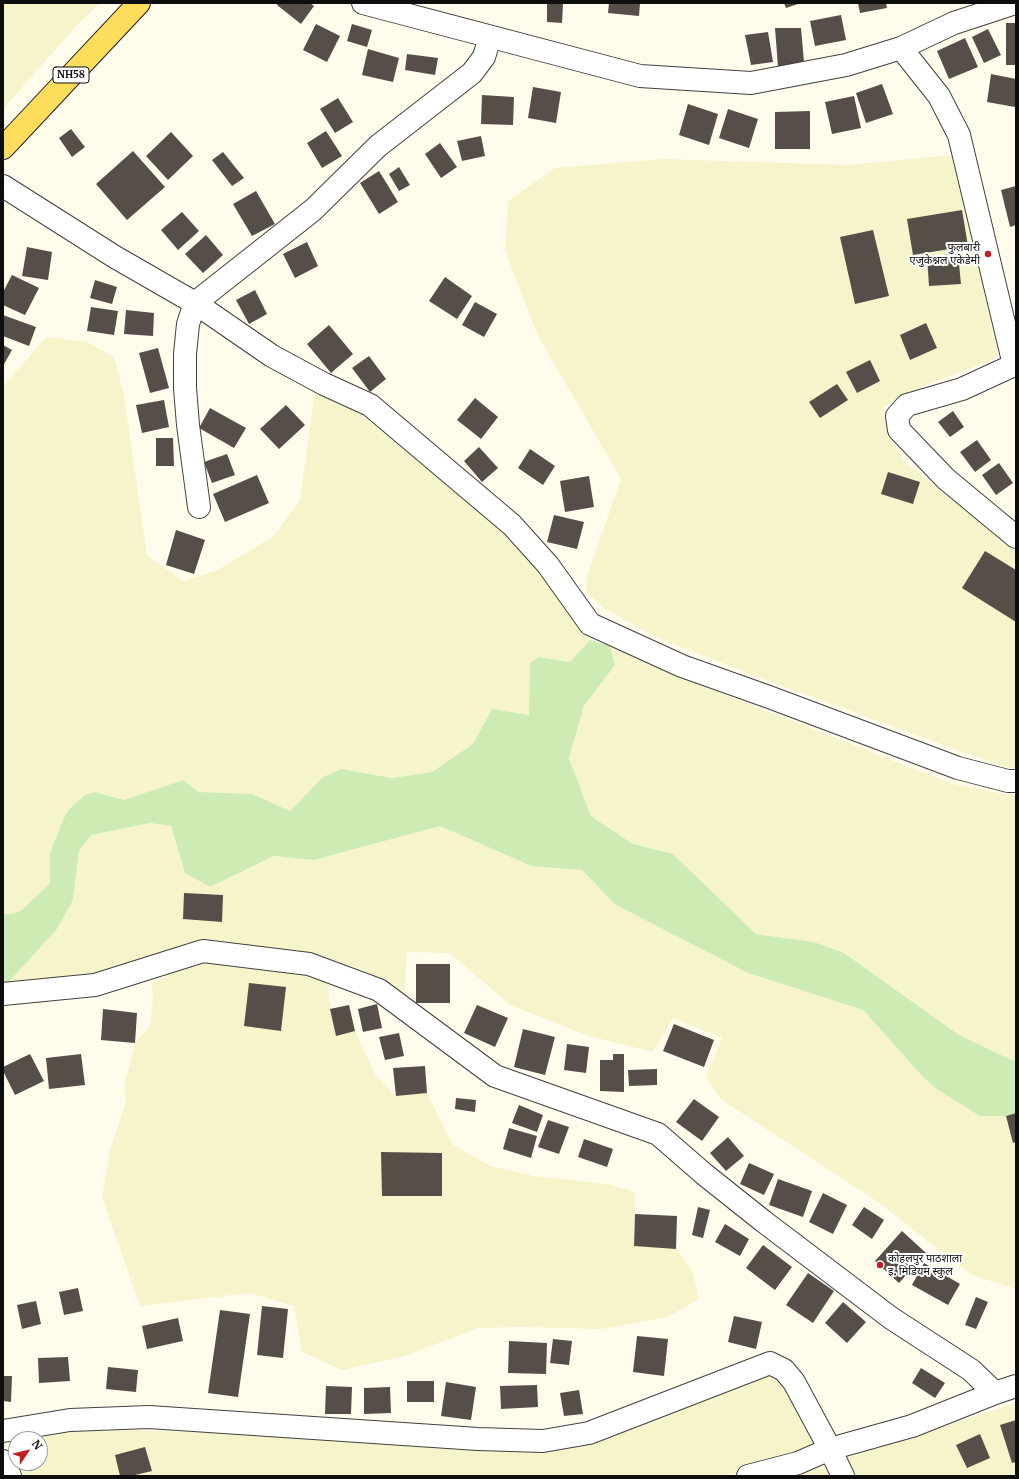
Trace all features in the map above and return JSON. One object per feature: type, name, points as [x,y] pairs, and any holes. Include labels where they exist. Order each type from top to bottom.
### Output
[{"type":"main road","name":"NH58","points":[[3,148],[140,3]]},
{"type":"street","points":[[363,3],[640,76],[752,83],[846,65],[901,48],[954,23],[1015,3]]},
{"type":"street","points":[[199,507],[188,432],[185,388],[186,339],[188,324],[195,303],[313,210],[378,146],[472,73],[484,57],[490,37]]},
{"type":"street","points":[[901,48],[939,96],[959,135],[1015,364],[962,389],[907,405],[897,416],[899,430],[946,479],[1016,537]]},
{"type":"street","points":[[3,186],[115,257],[195,303],[272,356],[324,384],[370,405],[512,525],[548,565],[590,624],[682,666],[770,697],[958,768],[1008,781],[1016,781]]},
{"type":"street","points":[[3,994],[95,985],[203,951],[309,964],[379,990],[495,1076],[658,1134],[704,1174],[763,1221],[891,1318],[971,1370],[995,1393]]},
{"type":"street","points":[[3,1431],[70,1420],[149,1417],[478,1439],[543,1441],[589,1433],[770,1364],[784,1370],[794,1382],[843,1476]]},
{"type":"street","points":[[748,1476],[798,1463],[830,1449],[912,1426],[1016,1386]]},
{"type":"street","points":[[3,1461],[10,1476]]},
{"type":"shaded area","points":[[3,3],[100,3],[79,23],[3,109]]},
{"type":"shaded area","points":[[954,155],[998,356],[990,361],[933,382],[883,407],[889,437],[907,464],[1016,551],[1016,768],[1009,768],[957,750],[755,676],[653,636],[604,608],[586,591],[587,576],[621,479],[537,334],[505,250],[508,201],[555,168],[663,159],[847,165]]},
{"type":"shaded area","points":[[46,337],[87,342],[114,357],[124,395],[147,555],[183,581],[216,571],[274,536],[300,500],[315,390],[357,411],[490,521],[538,567],[573,619],[590,640],[570,662],[539,657],[530,715],[492,709],[473,744],[432,772],[392,778],[341,769],[323,777],[290,811],[252,794],[199,792],[183,780],[124,800],[95,792],[85,795],[69,809],[64,818],[50,854],[50,883],[22,910],[13,914],[3,914],[3,387]]},
{"type":"shaded area","points":[[610,646],[703,686],[953,784],[1009,795],[1016,795],[1016,1062],[959,1035],[844,953],[814,942],[756,934],[673,854],[633,844],[591,816],[569,758],[584,706],[615,665]]},
{"type":"shaded area","points":[[151,823],[171,826],[185,873],[210,887],[275,856],[314,860],[440,826],[530,866],[582,870],[616,905],[748,973],[863,1010],[923,1077],[980,1116],[1006,1116],[1013,1143],[1016,1142],[1016,1289],[972,1275],[875,1200],[722,1100],[706,1078],[722,1038],[673,1018],[653,1052],[589,1036],[510,1005],[450,953],[407,952],[404,998],[362,969],[310,954],[223,941],[192,944],[104,974],[7,984],[57,929],[73,900],[79,851],[91,835]]},
{"type":"shaded area","points":[[216,958],[328,978],[330,1009],[336,1035],[355,1031],[376,1076],[396,1096],[427,1093],[452,1144],[490,1166],[534,1176],[607,1184],[635,1192],[634,1246],[676,1249],[693,1273],[699,1299],[668,1317],[601,1329],[523,1327],[478,1328],[405,1356],[342,1370],[302,1352],[294,1306],[250,1293],[140,1306],[102,1197],[110,1149],[126,1102],[125,1083],[135,1043],[150,1026],[153,998],[152,984],[188,962]]},
{"type":"shaded area","points":[[762,1373],[777,1374],[814,1441],[813,1449],[794,1460],[723,1476],[23,1476],[21,1471],[48,1471],[48,1435],[81,1431],[132,1430],[245,1434],[524,1449]]},
{"type":"shaded area","points":[[1016,1403],[1016,1476],[852,1476],[847,1466],[848,1457]]},
{"type":"shaded area","points":[[824,1465],[831,1476],[785,1476],[812,1467]]},
{"type":"green space","points":[[590,640],[610,646],[615,665],[584,706],[569,758],[591,816],[633,844],[673,854],[756,934],[814,942],[844,953],[959,1035],[1016,1062],[1016,1113],[1006,1116],[980,1116],[938,1090],[923,1077],[863,1010],[748,973],[616,905],[582,870],[531,866],[440,826],[314,860],[274,856],[210,887],[185,873],[171,826],[150,823],[91,835],[79,851],[73,900],[57,929],[7,984],[3,985],[3,914],[13,914],[22,910],[50,883],[50,854],[53,845],[69,809],[85,795],[95,792],[124,800],[183,780],[199,792],[252,794],[290,811],[323,777],[341,769],[392,778],[432,772],[473,744],[492,709],[529,715],[530,663],[539,657],[570,662]]},
{"type":"building","points":[[278,3],[310,3],[314,6],[301,24],[277,5]]},
{"type":"building","points":[[547,3],[563,3],[562,23],[547,22]]},
{"type":"building","points":[[609,3],[640,3],[639,16],[608,13]]},
{"type":"building","points":[[784,3],[798,3],[798,4],[786,8]]},
{"type":"building","points":[[858,3],[886,3],[887,8],[860,13]]},
{"type":"building","points":[[841,15],[846,40],[815,46],[810,21]]},
{"type":"building","points":[[1006,23],[1016,23],[1016,65],[1006,65]]},
{"type":"building","points":[[316,24],[340,36],[327,62],[303,50]]},
{"type":"building","points":[[352,24],[372,30],[367,47],[347,41]]},
{"type":"building","points":[[775,28],[801,28],[804,62],[778,67]]},
{"type":"building","points":[[988,29],[1001,55],[984,63],[972,37]]},
{"type":"building","points":[[768,32],[773,62],[751,65],[745,35]]},
{"type":"building","points":[[965,38],[978,67],[949,79],[937,51]]},
{"type":"building","points":[[368,49],[399,58],[393,82],[362,75]]},
{"type":"building","points":[[407,54],[438,58],[435,75],[405,70]]},
{"type":"building","points":[[991,74],[1016,79],[1015,107],[987,102]]},
{"type":"building","points":[[882,84],[893,114],[866,123],[856,93]]},
{"type":"building","points":[[533,87],[561,92],[556,123],[528,118]]},
{"type":"building","points":[[482,95],[514,97],[513,125],[481,124]]},
{"type":"building","points":[[854,96],[861,128],[832,134],[825,102]]},
{"type":"building","points":[[338,98],[353,122],[335,133],[320,109]]},
{"type":"building","points":[[688,104],[718,114],[709,145],[679,135]]},
{"type":"building","points":[[728,109],[758,119],[749,148],[719,138]]},
{"type":"building","points":[[810,111],[810,149],[775,149],[775,112]]},
{"type":"building","points":[[71,129],[85,147],[72,157],[59,138]]},
{"type":"building","points":[[326,131],[342,156],[322,168],[307,143]]},
{"type":"building","points":[[171,132],[193,156],[168,180],[146,156]]},
{"type":"building","points":[[481,136],[485,156],[462,161],[457,141]]},
{"type":"building","points":[[440,143],[457,167],[441,178],[425,154]]},
{"type":"building","points":[[133,151],[165,187],[127,220],[96,184]]},
{"type":"building","points":[[223,152],[244,178],[232,186],[212,160]]},
{"type":"building","points":[[399,167],[410,185],[399,191],[389,174]]},
{"type":"building","points":[[379,171],[398,202],[379,214],[360,183]]},
{"type":"building","points":[[1016,186],[1016,225],[1010,227],[1001,190]]},
{"type":"building","points":[[256,191],[275,224],[252,236],[233,204]]},
{"type":"building","points":[[962,210],[968,246],[913,255],[907,219]]},
{"type":"building","points":[[182,212],[199,231],[178,250],[161,230]]},
{"type":"building","points":[[873,230],[889,296],[855,304],[840,237]]},
{"type":"building","points":[[206,235],[223,255],[203,273],[185,254]]},
{"type":"building","points":[[307,242],[318,266],[295,278],[283,254]]},
{"type":"building","points":[[27,247],[52,252],[48,280],[22,276]]},
{"type":"building","points":[[958,254],[961,284],[929,286],[927,256]]},
{"type":"building","points":[[12,275],[39,288],[25,315],[3,305],[3,292]]},
{"type":"building","points":[[445,277],[472,296],[457,319],[429,301]]},
{"type":"building","points":[[95,280],[117,287],[112,304],[90,298]]},
{"type":"building","points":[[255,290],[267,314],[249,324],[236,300]]},
{"type":"building","points":[[475,302],[497,314],[484,337],[462,325]]},
{"type":"building","points":[[91,307],[118,311],[114,335],[87,331]]},
{"type":"building","points":[[126,310],[154,313],[153,336],[124,334]]},
{"type":"building","points":[[3,315],[36,327],[29,346],[3,336]]},
{"type":"building","points":[[926,323],[937,348],[910,360],[900,335]]},
{"type":"building","points":[[329,325],[353,354],[331,373],[307,344]]},
{"type":"building","points":[[3,345],[12,350],[3,366]]},
{"type":"building","points":[[158,348],[169,388],[150,393],[139,353]]},
{"type":"building","points":[[369,356],[386,379],[370,392],[352,368]]},
{"type":"building","points":[[870,360],[880,381],[857,393],[846,372]]},
{"type":"building","points":[[837,384],[848,400],[820,418],[809,402]]},
{"type":"building","points":[[475,398],[498,417],[481,439],[457,420]]},
{"type":"building","points":[[164,400],[169,427],[142,433],[136,405]]},
{"type":"building","points":[[286,405],[305,425],[279,449],[260,429]]},
{"type":"building","points":[[210,408],[246,428],[234,448],[199,428]]},
{"type":"building","points":[[953,411],[964,427],[950,437],[938,422]]},
{"type":"building","points":[[156,438],[173,438],[174,466],[156,466]]},
{"type":"building","points":[[977,440],[991,460],[975,472],[960,452]]},
{"type":"building","points":[[479,447],[498,468],[482,482],[464,461]]},
{"type":"building","points":[[530,449],[555,466],[543,485],[518,468]]},
{"type":"building","points":[[227,454],[235,475],[212,483],[204,462]]},
{"type":"building","points":[[999,463],[1013,483],[996,495],[982,475]]},
{"type":"building","points":[[888,472],[920,482],[913,504],[881,494]]},
{"type":"building","points":[[257,475],[269,503],[225,522],[213,494]]},
{"type":"building","points":[[589,476],[594,507],[565,512],[560,481]]},
{"type":"building","points":[[554,515],[584,522],[577,549],[547,542]]},
{"type":"building","points":[[176,530],[205,540],[194,574],[166,565]]},
{"type":"building","points":[[985,551],[1016,570],[1016,622],[962,588]]},
{"type":"building","points":[[184,893],[223,895],[222,922],[183,919]]},
{"type":"building","points":[[416,964],[450,964],[450,1003],[416,1003]]},
{"type":"building","points":[[249,983],[286,987],[281,1031],[244,1026]]},
{"type":"building","points":[[377,1004],[382,1028],[363,1032],[358,1009]]},
{"type":"building","points":[[349,1005],[355,1031],[336,1036],[330,1009]]},
{"type":"building","points":[[477,1005],[508,1018],[495,1047],[464,1033]]},
{"type":"building","points":[[103,1009],[137,1013],[135,1043],[101,1040]]},
{"type":"building","points":[[674,1024],[714,1040],[704,1067],[663,1051]]},
{"type":"building","points":[[523,1029],[555,1037],[545,1075],[514,1067]]},
{"type":"building","points":[[399,1033],[404,1056],[385,1060],[379,1037]]},
{"type":"building","points":[[567,1044],[589,1047],[586,1073],[564,1070]]},
{"type":"building","points":[[30,1054],[44,1081],[15,1095],[3,1071],[3,1067]]},
{"type":"building","points":[[81,1054],[85,1085],[49,1089],[46,1058]]},
{"type":"building","points":[[613,1054],[624,1054],[624,1092],[600,1091],[600,1060],[613,1060]]},
{"type":"building","points":[[425,1066],[427,1093],[396,1096],[393,1068]]},
{"type":"building","points":[[657,1069],[657,1085],[629,1086],[628,1070]]},
{"type":"building","points":[[456,1098],[476,1100],[475,1112],[455,1109]]},
{"type":"building","points":[[694,1099],[719,1117],[702,1141],[676,1122]]},
{"type":"building","points":[[519,1105],[543,1115],[537,1132],[512,1123]]},
{"type":"building","points":[[1016,1113],[1016,1142],[1013,1143],[1006,1116]]},
{"type":"building","points":[[548,1120],[569,1127],[559,1154],[538,1147]]},
{"type":"building","points":[[509,1128],[537,1136],[531,1158],[503,1149]]},
{"type":"building","points":[[728,1137],[744,1156],[726,1171],[710,1153]]},
{"type":"building","points":[[584,1139],[613,1149],[607,1167],[578,1157]]},
{"type":"building","points":[[381,1152],[442,1153],[442,1196],[382,1196]]},
{"type":"building","points":[[749,1163],[774,1174],[764,1195],[740,1184]]},
{"type":"building","points":[[778,1179],[812,1191],[803,1217],[769,1205]]},
{"type":"building","points":[[823,1193],[847,1205],[833,1234],[809,1222]]},
{"type":"building","points":[[698,1207],[710,1210],[703,1238],[692,1235]]},
{"type":"building","points":[[864,1207],[884,1220],[872,1239],[852,1225]]},
{"type":"building","points":[[635,1214],[677,1216],[676,1249],[634,1246]]},
{"type":"building","points":[[725,1224],[749,1239],[740,1256],[715,1242]]},
{"type":"building","points":[[902,1231],[926,1253],[899,1283],[875,1261]]},
{"type":"building","points":[[763,1245],[792,1267],[775,1290],[746,1268]]},
{"type":"building","points":[[924,1263],[960,1284],[948,1305],[912,1285]]},
{"type":"building","points":[[808,1273],[834,1291],[813,1323],[786,1305]]},
{"type":"building","points":[[78,1288],[83,1311],[64,1315],[59,1292]]},
{"type":"building","points":[[976,1297],[988,1302],[976,1329],[965,1325]]},
{"type":"building","points":[[36,1301],[41,1324],[22,1329],[17,1305]]},
{"type":"building","points":[[843,1302],[866,1322],[847,1343],[825,1323]]},
{"type":"building","points":[[262,1306],[288,1309],[283,1358],[257,1355]]},
{"type":"building","points":[[220,1310],[250,1314],[238,1397],[208,1393]]},
{"type":"building","points":[[734,1316],[762,1322],[756,1349],[728,1342]]},
{"type":"building","points":[[178,1318],[183,1341],[147,1349],[142,1326]]},
{"type":"building","points":[[637,1336],[668,1339],[664,1376],[633,1372]]},
{"type":"building","points":[[553,1339],[572,1341],[569,1365],[550,1363]]},
{"type":"building","points":[[509,1341],[547,1343],[546,1374],[508,1373]]},
{"type":"building","points":[[68,1357],[70,1381],[39,1383],[38,1358]]},
{"type":"building","points":[[108,1367],[138,1370],[136,1392],[106,1389]]},
{"type":"building","points":[[921,1368],[945,1383],[935,1398],[912,1383]]},
{"type":"building","points":[[3,1376],[12,1376],[11,1402],[3,1401]]},
{"type":"building","points":[[407,1381],[434,1381],[434,1402],[407,1402]]},
{"type":"building","points":[[446,1382],[476,1387],[471,1420],[441,1416]]},
{"type":"building","points":[[537,1385],[538,1407],[501,1409],[500,1386]]},
{"type":"building","points":[[326,1386],[352,1387],[351,1414],[325,1414]]},
{"type":"building","points":[[390,1387],[391,1413],[364,1414],[364,1388]]},
{"type":"building","points":[[579,1390],[583,1414],[564,1416],[560,1393]]},
{"type":"building","points":[[1016,1420],[1016,1462],[1012,1463],[1000,1425]]},
{"type":"building","points":[[980,1434],[990,1458],[967,1468],[956,1445]]},
{"type":"building","points":[[145,1447],[152,1471],[131,1476],[120,1476],[115,1455]]},
{"type":"place","name":"फुलबारी एजुकेश्नल एकेडेमी","points":[[988,254]]},
{"type":"place","name":"कोहलपुर पाठशाला इ. मिडियम स्कुल","points":[[880,1265]]}]
